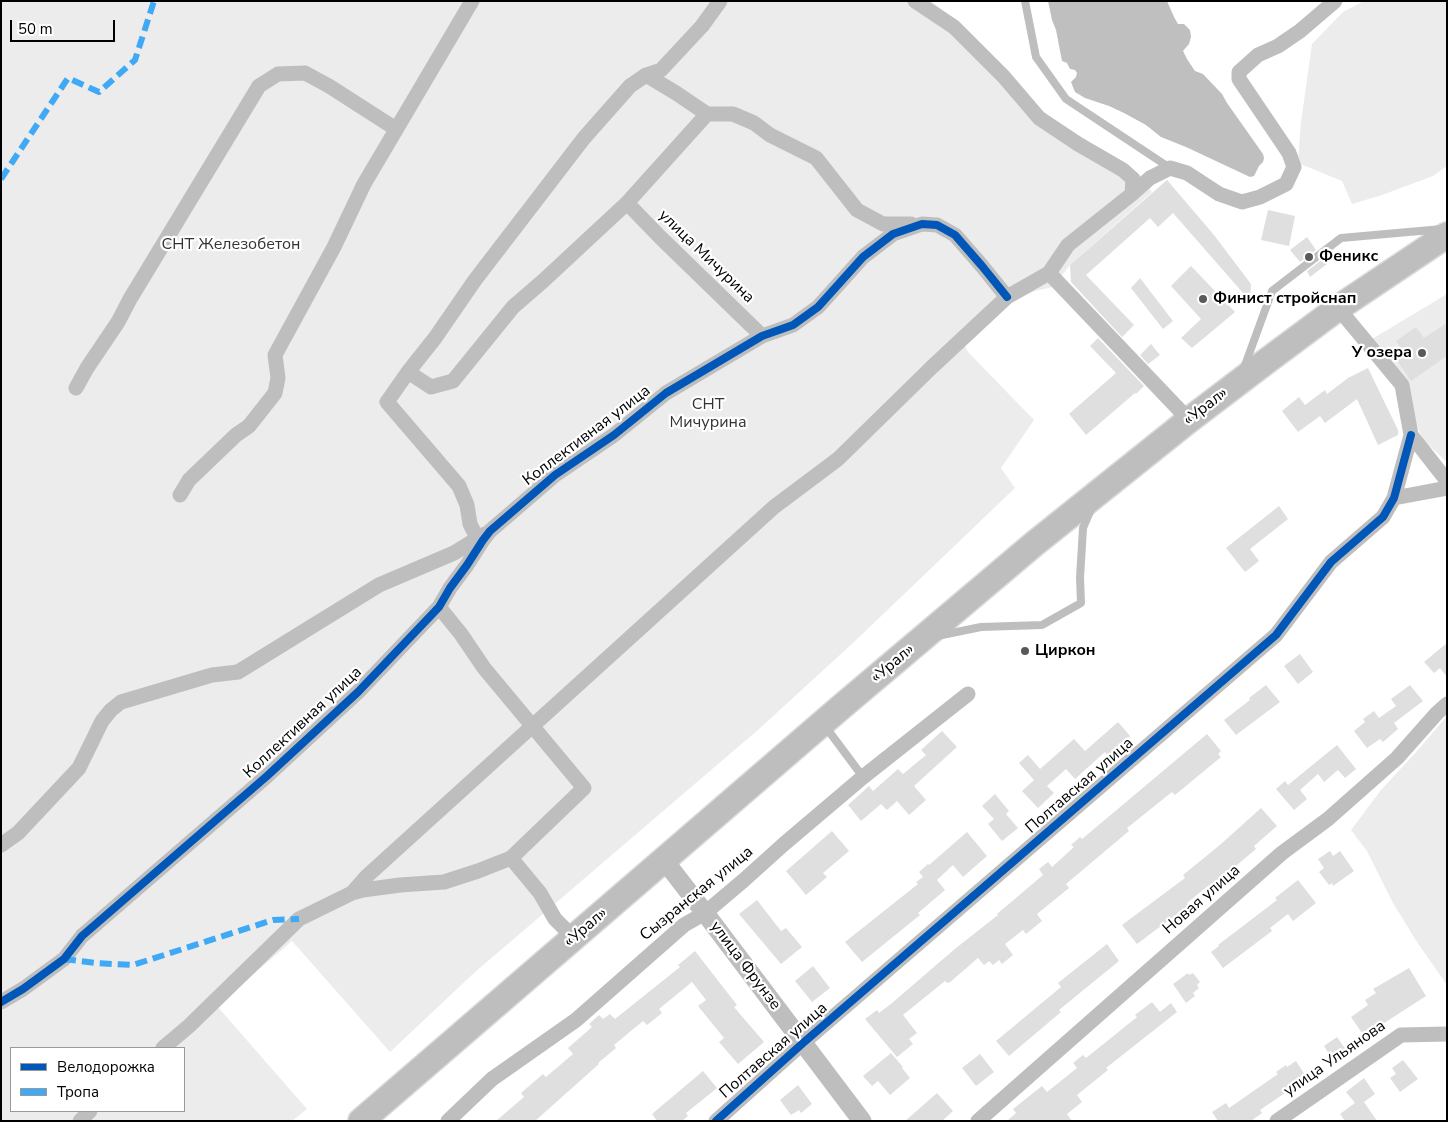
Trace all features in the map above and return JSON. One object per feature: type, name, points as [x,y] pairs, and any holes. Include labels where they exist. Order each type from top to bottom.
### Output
[{"type":"highway","name":"«Урал»","points":[[361,1121],[822,723],[1034,544],[1239,382],[1338,308],[1447,235]]},
{"type":"street","points":[[180,494],[189,480],[236,434],[249,426],[275,393],[278,378],[275,355],[334,247],[364,184],[472,1]]},
{"type":"street","points":[[1,845],[18,833],[78,768],[102,721],[121,702],[212,675],[238,672],[379,586],[454,552],[484,534],[470,524],[467,505],[459,486],[387,402],[408,372],[436,338],[480,273],[584,138],[630,86],[646,76],[661,70],[702,26],[720,1]]},
{"type":"street","points":[[915,1],[954,27],[1004,77],[1039,118],[1078,144],[1123,170],[1133,179],[1132,194]]},
{"type":"street","points":[[352,893],[367,876],[774,507],[838,459],[1007,298],[1049,273],[1068,245],[1150,178],[1170,168],[1187,173],[1219,194],[1242,202],[1260,197],[1286,184],[1294,167],[1288,153],[1239,78],[1239,72],[1258,55],[1278,46],[1300,31],[1335,1]]},
{"type":"street","points":[[76,388],[118,322],[259,86],[278,74],[305,73],[329,86],[396,129]]},
{"type":"street","points":[[646,76],[707,114],[733,114],[754,123],[770,135],[816,158],[857,210],[883,224],[938,225],[955,235],[1007,298]]},
{"type":"street","points":[[408,372],[431,387],[453,381],[513,307],[627,203],[707,114]]},
{"type":"street","name":"улица Мичурина","points":[[627,203],[762,336]]},
{"type":"street","name":"Коллективная улица","points":[[1,1002],[23,989],[64,959],[82,936],[267,776],[358,692],[439,606],[467,566],[483,540],[484,534],[555,476],[614,435],[666,393],[762,336],[793,326],[818,307],[863,257],[893,234],[922,224]]},
{"type":"street","points":[[1049,273],[1189,420]]},
{"type":"street","points":[[1338,308],[1402,386],[1411,434],[1447,481]]},
{"type":"street","name":"Полтавская улица","points":[[716,1121],[803,1043],[1276,635],[1331,562],[1383,517],[1394,498],[1411,434]]},
{"type":"street","points":[[1394,498],[1447,488]]},
{"type":"street","points":[[164,1047],[189,1026],[299,919],[352,893],[363,890],[444,882],[511,858],[584,788],[484,668],[439,606]]},
{"type":"street","name":"Сызранская улица","points":[[448,1121],[492,1078],[576,1020],[677,932],[705,913],[863,777],[968,694]]},
{"type":"street","name":"Новая улица","points":[[978,1121],[1282,853],[1328,818],[1390,764],[1447,704]]},
{"type":"street","points":[[511,858],[540,893],[555,919],[574,938]]},
{"type":"street","name":"улица Фрунзе","points":[[664,860],[862,1121]]},
{"type":"street","name":"улица Ульянова","points":[[1277,1121],[1401,1035],[1447,1034]]},
{"type":"street","points":[[80,1121],[89,1112]]},
{"type":"lane","points":[[1025,1],[1036,57],[1066,99],[1170,168]]},
{"type":"lane","points":[[1239,382],[1272,291],[1341,238],[1447,228]]},
{"type":"lane","points":[[921,640],[981,627],[1042,625],[1081,603],[1080,578],[1083,528],[1099,492]]},
{"type":"lane","points":[[822,723],[863,777]]},
{"type":"green space","name":"СНТ Мичурина","points":[[1,1],[930,1],[959,22],[1047,115],[1139,174],[1152,192],[1070,265],[1053,287],[1035,291],[1012,302],[965,346],[968,352],[1034,420],[1001,468],[1015,488],[854,642],[759,729],[474,973],[390,1052],[292,941],[217,1006],[307,1109],[292,1121],[1,1121]]},
{"type":"green space","points":[[1364,1],[1447,1],[1447,166],[1433,176],[1352,204],[1342,181],[1298,163],[1301,122],[1312,44],[1343,12]]},
{"type":"green space","points":[[1447,294],[1447,462],[1424,441],[1372,339]]},
{"type":"green space","points":[[1447,716],[1447,985],[1417,942],[1393,903],[1367,851],[1351,830],[1381,790]]},
{"type":"shaded area","points":[[1048,1],[1167,1],[1178,24],[1184,24],[1190,30],[1189,44],[1183,51],[1187,59],[1195,71],[1203,74],[1222,94],[1263,154],[1263,162],[1254,176],[1250,177],[1161,137],[1146,125],[1124,113],[1085,98],[1075,92],[1071,82],[1077,73],[1075,70],[1070,69],[1067,63],[1062,61]]},
{"type":"building","points":[[1167,180],[1214,235],[1251,284],[1250,301],[1173,213],[1158,227],[1150,218],[1086,275],[1134,325],[1122,337],[1071,282],[1070,265]]},
{"type":"building","points":[[1268,210],[1295,216],[1289,246],[1261,240]]},
{"type":"building","points":[[1307,237],[1316,250],[1300,262],[1290,250]]},
{"type":"building","points":[[1323,259],[1327,264],[1310,277],[1307,271]]},
{"type":"building","name":"Финист стройснап","points":[[1191,266],[1235,312],[1192,348],[1181,338],[1201,319],[1171,286]]},
{"type":"building","points":[[1140,278],[1173,321],[1163,329],[1131,288]]},
{"type":"building","name":"У озера","points":[[1447,323],[1447,356],[1411,381],[1394,356],[1402,350],[1396,341],[1416,327],[1424,338]]},
{"type":"building","points":[[1098,338],[1144,386],[1086,435],[1069,414],[1116,373],[1090,346]]},
{"type":"building","points":[[1151,344],[1160,355],[1148,364],[1140,355]]},
{"type":"building","points":[[1368,368],[1398,430],[1398,435],[1378,445],[1357,399],[1325,423],[1320,416],[1298,432],[1282,411],[1299,397],[1305,405],[1325,390],[1327,394],[1348,378]]},
{"type":"building","points":[[1279,506],[1288,519],[1250,549],[1259,561],[1245,572],[1226,548]]},
{"type":"building","points":[[1447,643],[1447,677],[1440,668],[1434,673],[1424,662]]},
{"type":"building","points":[[1300,654],[1313,672],[1298,684],[1284,666]]},
{"type":"building","points":[[1266,685],[1280,702],[1236,735],[1224,720]]},
{"type":"building","points":[[1410,685],[1423,701],[1394,723],[1398,729],[1383,742],[1380,739],[1367,748],[1354,731],[1365,722],[1363,719],[1374,711],[1379,718],[1396,706],[1391,699]]},
{"type":"building","points":[[1118,722],[1130,736],[1108,756],[1105,752],[1075,779],[1066,769],[1047,786],[1054,793],[1038,808],[1022,791],[1034,780],[1019,763],[1028,755],[1040,769],[1074,739],[1085,751]]},
{"type":"building","points":[[942,731],[957,747],[914,786],[926,800],[909,815],[897,801],[887,810],[881,804],[861,821],[848,805],[869,786],[873,791],[898,769],[903,774],[926,755],[921,750]]},
{"type":"building","points":[[1207,734],[1221,751],[1218,754],[1221,757],[1175,795],[1172,792],[1127,828],[1129,831],[1066,884],[1069,888],[1037,914],[1042,921],[1026,934],[1023,930],[1005,944],[1013,955],[1002,964],[999,960],[993,965],[989,961],[984,965],[978,958],[949,983],[945,981],[903,1015],[917,1033],[909,1039],[913,1044],[897,1057],[865,1019],[877,1010],[879,1013],[892,1003],[998,915],[1043,875],[1039,869],[1048,862],[1052,867],[1074,847],[1071,845],[1080,837],[1082,839]]},
{"type":"building","points":[[1337,745],[1356,769],[1345,778],[1338,770],[1324,782],[1318,774],[1300,790],[1307,799],[1294,810],[1276,789],[1285,781],[1288,785]]},
{"type":"building","points":[[995,794],[1009,811],[1006,814],[1018,828],[1002,841],[988,824],[994,819],[982,806]]},
{"type":"building","points":[[1261,808],[1277,826],[1254,846],[1256,849],[1230,871],[1232,874],[1213,890],[1209,885],[1187,903],[1189,905],[1137,944],[1122,925],[1185,878],[1183,875]]},
{"type":"building","points":[[832,831],[849,851],[823,873],[827,877],[806,895],[786,871]]},
{"type":"building","points":[[967,832],[987,856],[963,877],[953,865],[937,880],[945,890],[918,913],[920,915],[862,962],[845,942],[918,884],[916,882],[923,877],[919,872]]},
{"type":"building","points":[[1330,851],[1333,856],[1340,851],[1354,871],[1333,886],[1332,883],[1329,885],[1319,872],[1324,868],[1318,859]]},
{"type":"building","points":[[1298,880],[1316,903],[1293,921],[1288,914],[1270,928],[1272,931],[1223,968],[1211,952],[1277,900],[1275,898]]},
{"type":"building","points":[[757,900],[781,931],[786,928],[802,947],[781,964],[739,914]]},
{"type":"building","points":[[1107,944],[1119,961],[1059,1010],[1061,1012],[1009,1056],[996,1041],[1061,987],[1058,983]]},
{"type":"building","points":[[695,951],[737,1005],[734,1007],[764,1042],[738,1064],[719,1042],[724,1038],[698,1006],[706,1000],[692,982],[659,1009],[662,1013],[647,1025],[643,1021],[614,1045],[616,1048],[535,1121],[496,1121],[524,1097],[521,1093],[543,1074],[546,1077],[573,1054],[568,1048],[592,1027],[589,1024],[599,1015],[603,1019],[610,1014],[615,1019],[680,967],[678,965]]},
{"type":"building","points":[[813,966],[830,988],[812,1002],[795,981]]},
{"type":"building","points":[[1409,968],[1426,996],[1364,1036],[1351,1017],[1368,1005],[1365,1000],[1376,993],[1373,989]]},
{"type":"building","points":[[1188,973],[1189,975],[1193,973],[1200,982],[1197,985],[1199,988],[1193,993],[1195,996],[1186,1003],[1173,984]]},
{"type":"building","points":[[1152,1002],[1160,1012],[1171,1003],[1177,1012],[1106,1068],[1108,1070],[1077,1095],[1082,1102],[1067,1114],[1072,1121],[1007,1121],[1016,1113],[1013,1109],[1042,1086],[1047,1092],[1077,1068],[1073,1063],[1083,1055],[1086,1058],[1137,1017],[1135,1015]]},
{"type":"building","points":[[1337,1037],[1346,1050],[1332,1059],[1324,1046]]},
{"type":"building","points":[[891,1053],[910,1078],[890,1095],[878,1081],[872,1086],[863,1076]]},
{"type":"building","points":[[980,1054],[994,1072],[976,1086],[962,1068]]},
{"type":"building","points":[[1403,1060],[1418,1079],[1400,1092],[1390,1078],[1396,1074],[1392,1068]]},
{"type":"building","points":[[1296,1061],[1307,1078],[1260,1110],[1262,1113],[1251,1121],[1218,1121],[1212,1112],[1226,1103],[1229,1108],[1278,1074],[1276,1072]]},
{"type":"building","points":[[703,1071],[717,1088],[686,1113],[688,1116],[682,1121],[657,1121],[652,1114]]},
{"type":"building","points":[[1364,1078],[1375,1094],[1364,1102],[1377,1121],[1345,1121],[1340,1114],[1355,1103],[1346,1092]]},
{"type":"building","points":[[798,1085],[812,1104],[801,1113],[799,1110],[791,1115],[780,1100]]},
{"type":"building","points":[[937,1093],[953,1111],[942,1121],[905,1121]]},
{"type":"marked path","points":[[1,179],[68,78],[99,92],[135,60],[154,1]]},
{"type":"marked path","points":[[64,959],[133,965],[273,920],[299,919]]},
{"type":"cycle path","points":[[1,1002],[23,989],[64,959],[82,936],[267,776],[358,692],[439,607],[490,531],[555,475],[614,435],[666,393],[762,336],[793,325],[818,307],[863,257],[893,234],[922,224],[937,225],[955,235],[1007,297]]},
{"type":"cycle path","points":[[716,1121],[803,1043],[1276,635],[1331,562],[1383,517],[1394,498],[1411,435]]},
{"type":"place","name":"Феникс","points":[[1309,257]]},
{"type":"place","name":"Финист стройснап","points":[[1203,299]]},
{"type":"place","name":"У озера","points":[[1422,353]]},
{"type":"place","name":"Циркон","points":[[1025,651]]},
{"type":"park label","name":"СНТ Железобетон","points":[[231,245]]}]
